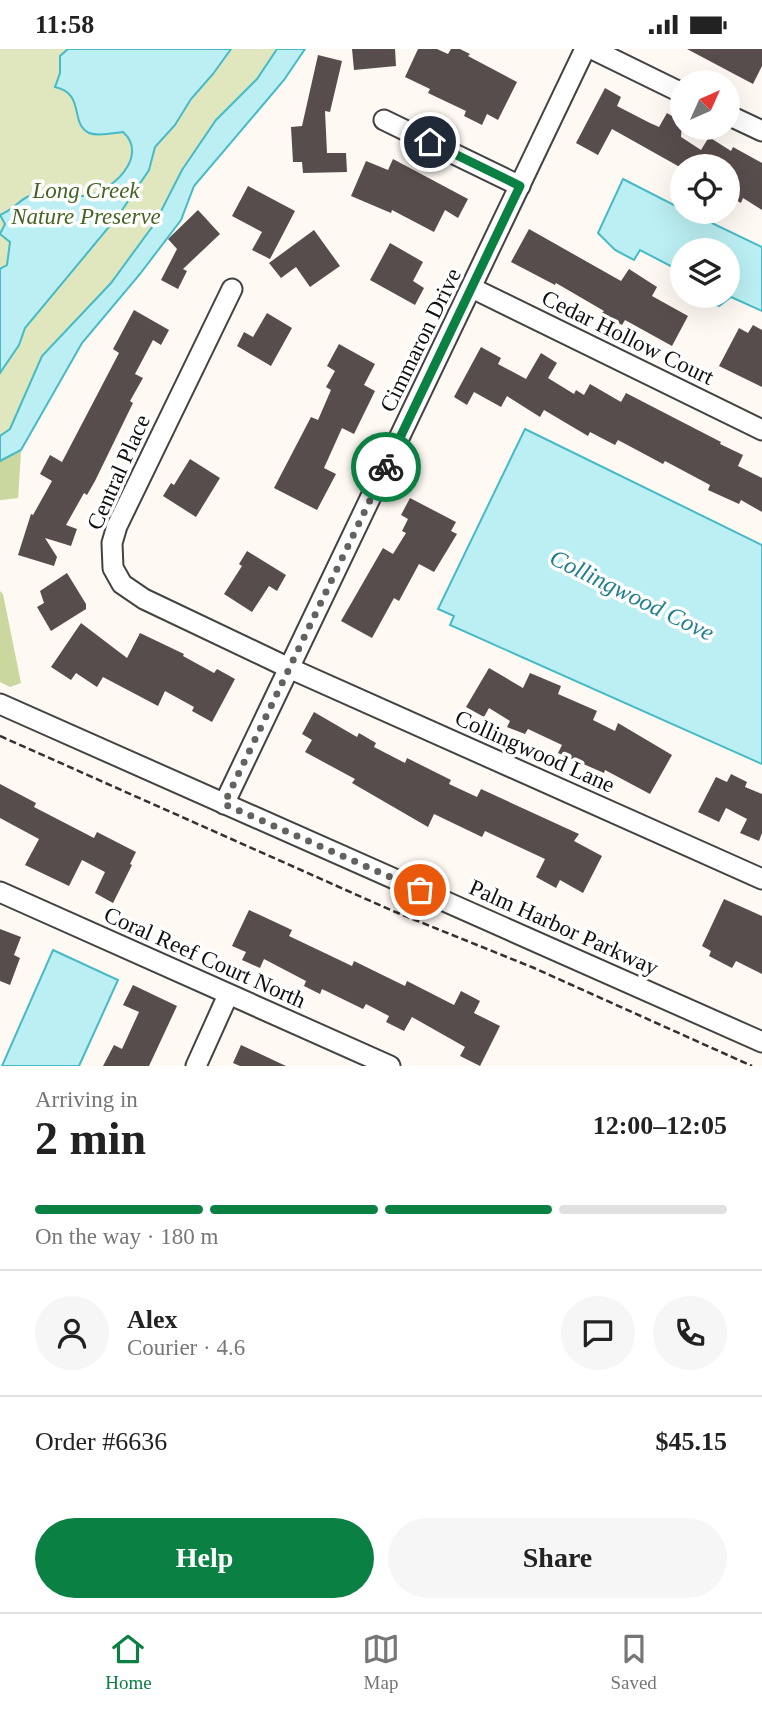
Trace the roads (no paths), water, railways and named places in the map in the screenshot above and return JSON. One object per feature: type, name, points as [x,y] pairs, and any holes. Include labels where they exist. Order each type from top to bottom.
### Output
[{"type":"street","name":"Cimmaron Drive","points":[[224,804],[585,49]]},
{"type":"street","points":[[592,49],[670,87]]},
{"type":"street","points":[[384,120],[520,186]]},
{"type":"street","points":[[740,121],[762,131]]},
{"type":"street","name":"Cedar Hollow Court","points":[[472,288],[762,430]]},
{"type":"street","name":"Central Place","points":[[232,289],[122,514],[112,544],[111,560],[122,584],[136,594],[289,668]]},
{"type":"street","name":"Collingwood Lane","points":[[289,668],[762,879]]},
{"type":"street","name":"Palm Harbor Parkway","points":[[0,704],[762,1042]]},
{"type":"street","name":"Coral Reef Court North","points":[[0,892],[390,1066]]},
{"type":"street","points":[[196,1066],[228,995]]},
{"type":"water","points":[[68,49],[231,49],[191,99],[175,125],[155,147],[149,170],[118,216],[25,328],[19,345],[0,373],[0,269],[7,265],[10,242],[0,234],[5,224],[0,215],[34,195],[53,192],[85,196],[95,193],[116,181],[130,162],[130,142],[123,132],[97,135],[89,133],[80,123],[71,96],[55,87],[60,73],[60,56]]},
{"type":"water","points":[[277,49],[305,49],[284,80],[194,186],[181,220],[82,343],[21,450],[0,461],[0,436],[10,429],[42,356],[111,283],[155,223],[182,170],[216,120],[257,79]]},
{"type":"water","points":[[623,179],[670,203],[670,224],[714,224],[762,247],[762,311],[740,301],[740,238],[670,238],[670,266],[640,250],[634,260],[615,250],[598,233]]},
{"type":"water","name":"Collingwood Cove","points":[[525,429],[762,545],[762,764],[450,625],[454,616],[438,609]]},
{"type":"water","points":[[53,950],[118,980],[79,1066],[2,1066]]},
{"type":"park label","name":"Long Creek Nature Preserve","points":[[86,203]]}]
